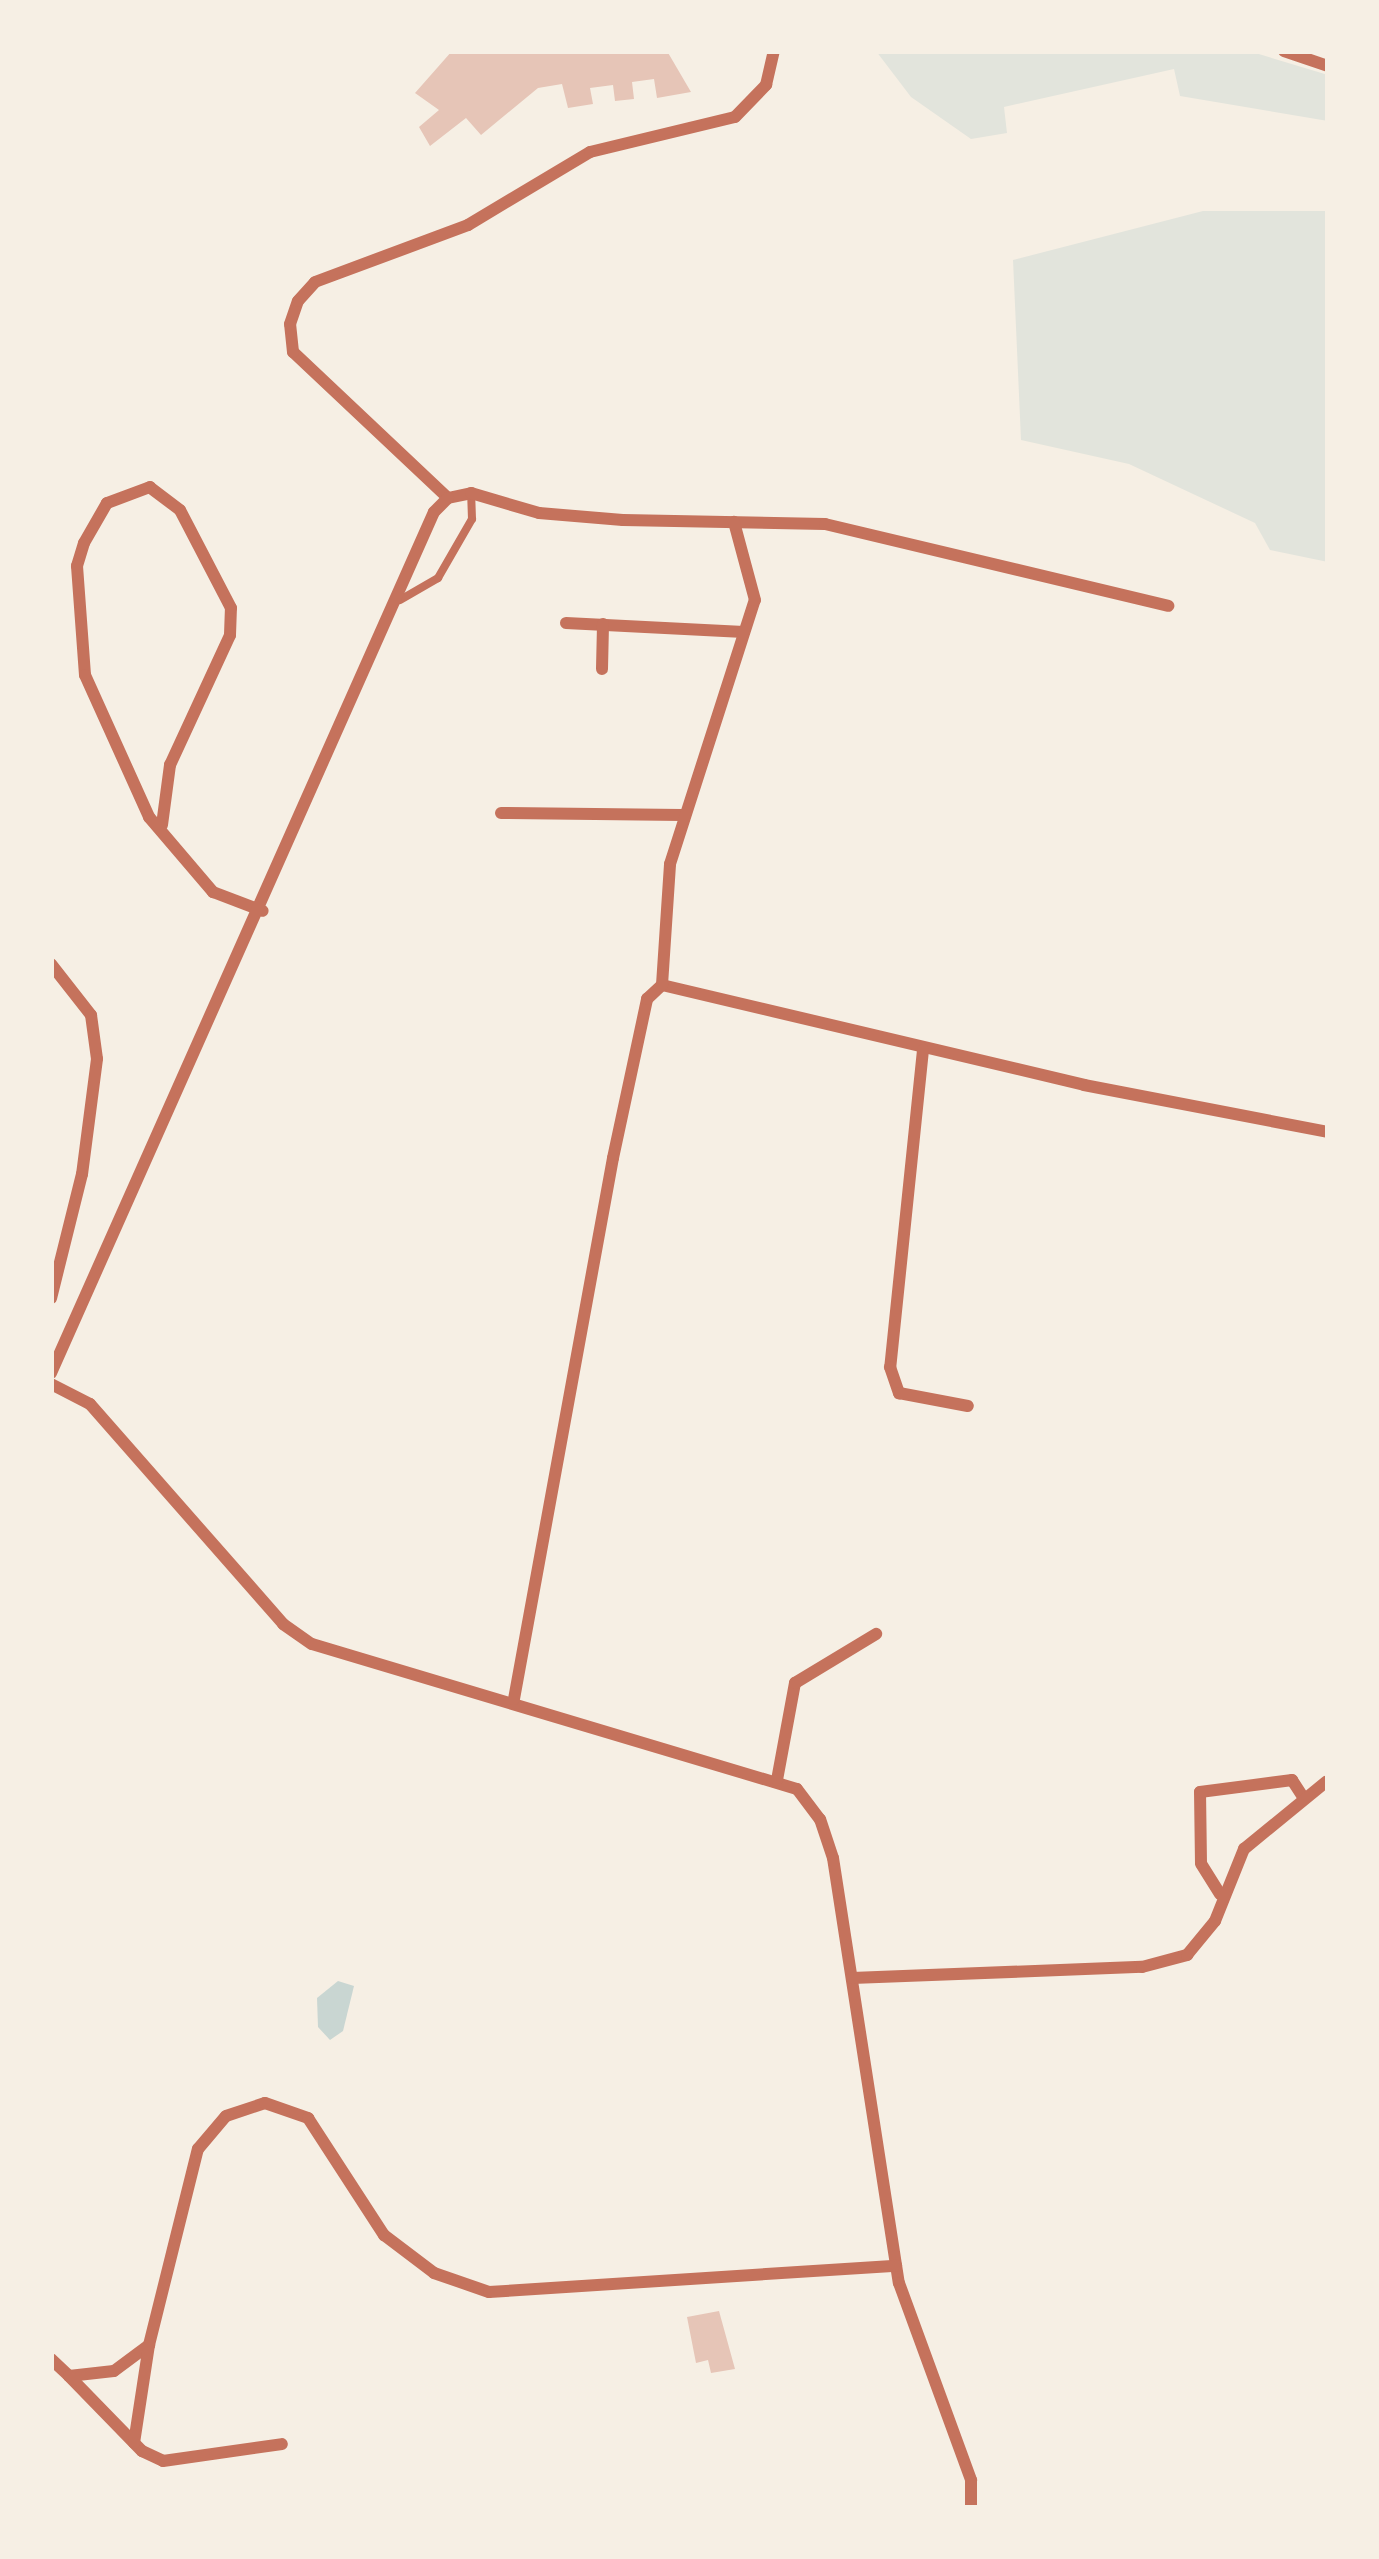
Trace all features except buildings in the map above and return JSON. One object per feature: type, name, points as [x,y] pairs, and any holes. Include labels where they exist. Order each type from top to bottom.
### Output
[{"type":"street","points":[[448,498],[293,352],[290,323],[298,301],[315,282],[469,225],[590,152],[735,117],[766,85],[774,51]]},
{"type":"street","points":[[1284,51],[1328,66]]},
{"type":"street","points":[[162,825],[170,765],[230,635],[231,608],[180,510],[150,487],[107,503],[84,543],[77,598],[85,675],[149,818],[162,825],[212,892],[262,911]]},
{"type":"street","points":[[51,1373],[54,1355],[262,911],[400,600],[434,512],[448,498],[471,493],[538,514],[860,530],[1168,606]]},
{"type":"street","points":[[662,985],[658,963],[682,815],[755,599],[734,522]]},
{"type":"street","points":[[566,622],[744,632]]},
{"type":"street","points":[[602,669],[603,624]]},
{"type":"street","points":[[501,813],[682,815]]},
{"type":"street","points":[[51,964],[91,1015],[97,1059],[82,1174],[51,1298]]},
{"type":"street","points":[[662,985],[923,1050],[1328,1132]]},
{"type":"street","points":[[514,1700],[613,1158],[646,999],[662,985]]},
{"type":"street","points":[[923,1050],[890,1366],[899,1394],[968,1406]]},
{"type":"street","points":[[51,1384],[89,1404],[283,1624],[313,1644],[514,1700],[797,1789],[820,1819],[852,1978],[896,2266],[917,2342],[967,2468],[971,2508]]},
{"type":"street","points":[[777,1780],[795,1683],[876,1634]]},
{"type":"street","points":[[1220,1894],[1201,1863],[1200,1792],[1292,1780],[1304,1797]]},
{"type":"street","points":[[852,1978],[1166,1963],[1202,1942],[1244,1849],[1326,1782]]},
{"type":"street","points":[[134,2443],[149,2345],[199,2149],[226,2116],[265,2103],[308,2118],[384,2235],[434,2273],[490,2292],[896,2266]]},
{"type":"street","points":[[69,2376],[114,2371],[149,2345]]},
{"type":"street","points":[[51,2359],[134,2443],[163,2462],[282,2444]]},
{"type":"lane","points":[[400,600],[438,578],[472,518],[471,493]]},
{"type":"shaded area","points":[[876,51],[1249,51],[1328,75],[1328,121],[1180,96],[1174,69],[1004,107],[1007,133],[971,139],[911,97]]},
{"type":"shaded area","points":[[1203,211],[1328,211],[1328,562],[1270,550],[1255,523],[1129,464],[1021,440],[1013,260]]},
{"type":"shaded area","points":[[338,1981],[354,1986],[343,2031],[330,2040],[318,2027],[317,1998]]}]
